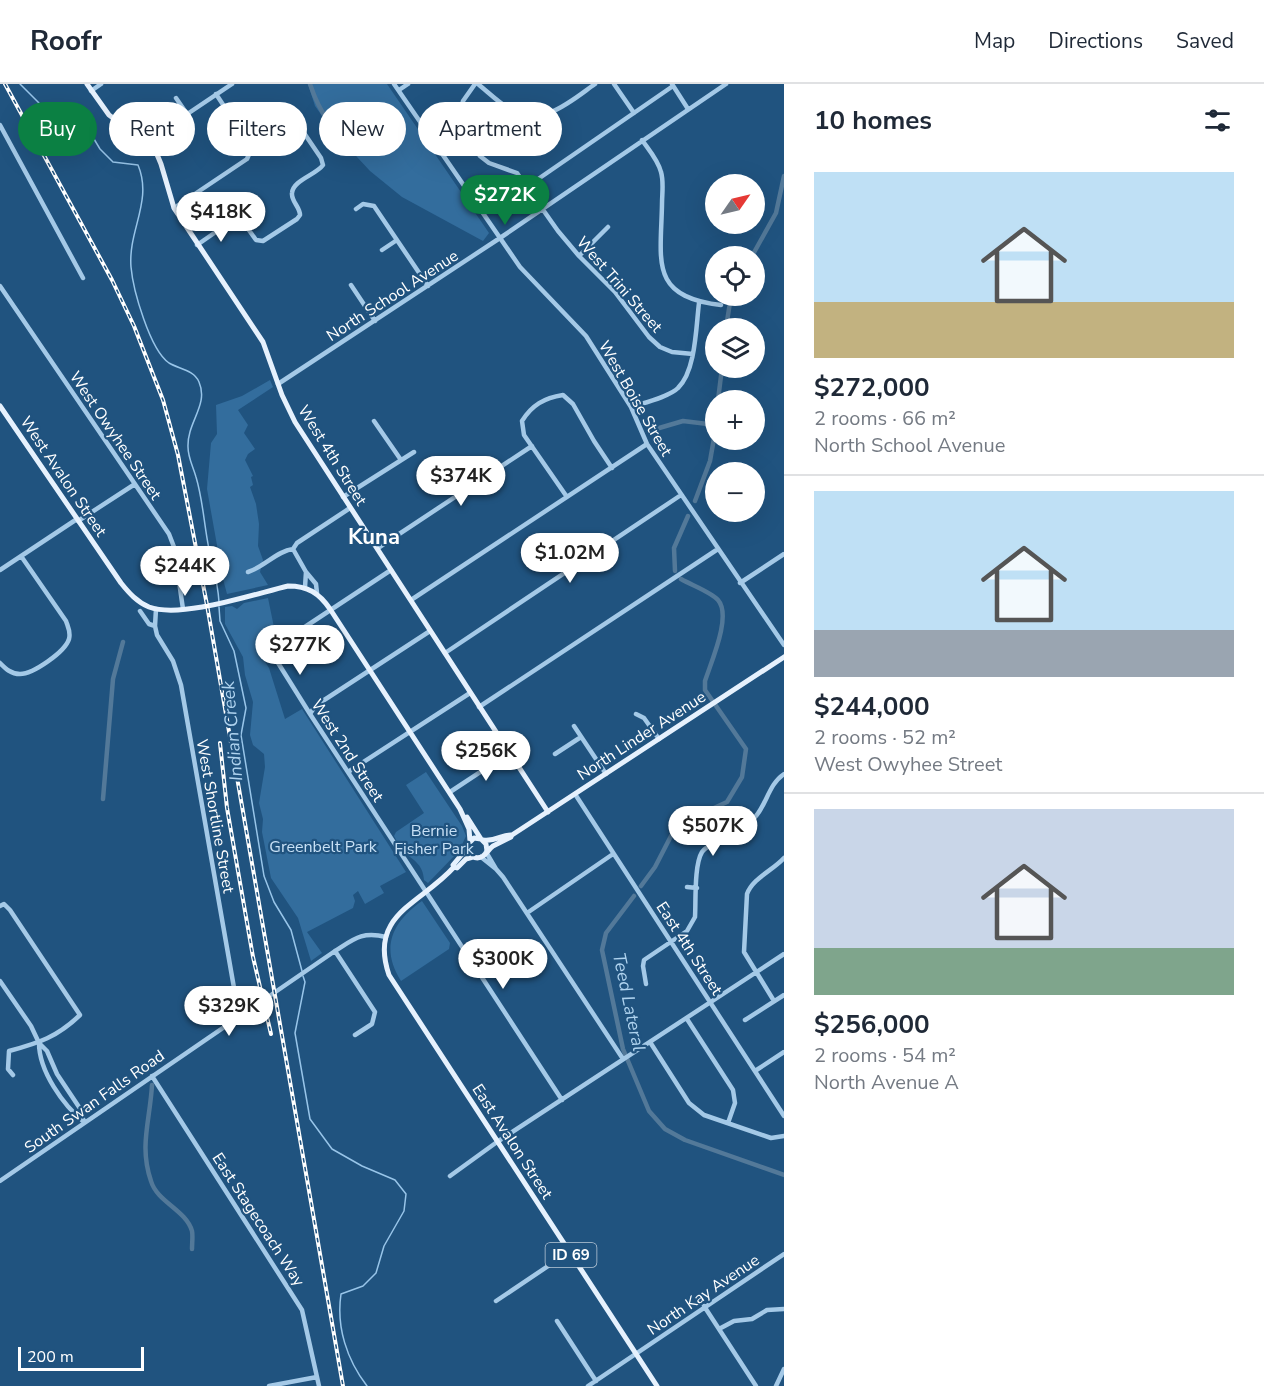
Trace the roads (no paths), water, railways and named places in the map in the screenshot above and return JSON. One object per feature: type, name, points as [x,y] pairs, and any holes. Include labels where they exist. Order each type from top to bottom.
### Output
[{"type":"main road","name":"West 4th Street","points":[[87,84],[109,114]]},
{"type":"main road","name":"West 4th Street","points":[[158,156],[174,208],[258,333],[295,422],[548,812]]},
{"type":"main road","name":"West Avalon Street","points":[[0,406],[129,594],[139,602],[156,609]]},
{"type":"main road","points":[[156,609],[173,611],[288,586],[305,587],[317,593],[330,609],[465,818],[486,844],[487,851],[481,857],[474,857],[454,867],[440,882],[398,914],[387,929],[386,937]]},
{"type":"main road","name":"North Linder Avenue","points":[[487,851],[784,657]]},
{"type":"main road","points":[[465,818],[470,834],[469,853],[474,857]]},
{"type":"main road","name":"North Linder Avenue","points":[[482,839],[492,841],[508,834],[512,835]]},
{"type":"main road","points":[[454,867],[453,865],[474,838],[482,839]]},
{"type":"main road","name":"East Avalon Street","points":[[386,937],[384,957],[389,975],[636,1354]]},
{"type":"main road","name":"ID 69","points":[[636,1354],[657,1386]]},
{"type":"street","points":[[91,91],[102,84]]},
{"type":"street","points":[[195,108],[232,84]]},
{"type":"street","name":"West Boise Street","points":[[394,84],[532,282],[586,336],[631,407],[647,444],[784,645]]},
{"type":"street","points":[[399,90],[408,84]]},
{"type":"street","points":[[476,84],[511,110],[531,116],[551,113],[595,84]]},
{"type":"street","name":"West Trini Street","points":[[476,84],[460,110],[461,126],[483,159],[517,173],[579,256],[615,292],[649,337],[660,347],[672,352],[693,354]]},
{"type":"street","points":[[614,84],[634,113]]},
{"type":"street","name":"North School Avenue","points":[[278,384],[500,238],[726,84]]},
{"type":"street","points":[[528,186],[672,85],[688,108]]},
{"type":"street","points":[[174,208],[247,159],[250,152],[249,144],[216,94]]},
{"type":"street","points":[[176,98],[179,102]]},
{"type":"street","points":[[0,125],[83,278]]},
{"type":"street","points":[[197,245],[235,222],[242,223],[260,242],[297,219],[300,209],[292,198],[291,192],[295,186],[320,170],[322,165],[321,158],[307,137]]},
{"type":"street","points":[[642,140],[658,163],[663,180],[662,268],[677,292],[705,304]]},
{"type":"street","points":[[356,209],[363,204],[374,206],[428,286]]},
{"type":"street","points":[[579,256],[608,227]]},
{"type":"street","points":[[382,250],[397,240]]},
{"type":"street","points":[[351,285],[375,321]]},
{"type":"street","name":"West Owyhee Street","points":[[0,286],[171,540],[183,609]]},
{"type":"street","points":[[631,407],[678,388],[692,363],[699,303]]},
{"type":"street","points":[[567,497],[524,435],[522,421],[530,410],[547,398],[563,395],[573,404],[612,468]]},
{"type":"street","points":[[374,421],[401,460]]},
{"type":"street","points":[[411,600],[647,444]]},
{"type":"street","points":[[378,548],[532,446]]},
{"type":"street","points":[[343,497],[414,452]]},
{"type":"street","points":[[0,570],[135,484]]},
{"type":"street","points":[[445,653],[681,495]]},
{"type":"street","points":[[248,572],[257,569],[287,550],[293,549],[297,543],[350,508]]},
{"type":"street","points":[[293,549],[316,584],[317,593]]},
{"type":"street","points":[[479,707],[718,549]]},
{"type":"street","points":[[740,583],[784,554]]},
{"type":"street","points":[[0,663],[6,670],[19,674],[34,670],[58,654],[69,639],[69,628],[66,621],[21,556]]},
{"type":"street","points":[[330,609],[391,570]]},
{"type":"street","points":[[305,587],[306,572]]},
{"type":"street","points":[[155,626],[156,609]]},
{"type":"street","name":"West 2nd Street","points":[[330,609],[270,650],[425,893],[562,1100]]},
{"type":"street","name":"West Shortline Street","points":[[140,611],[149,624],[155,626],[173,661],[181,685],[237,1005],[243,1013]]},
{"type":"street","points":[[310,714],[315,706],[430,631]]},
{"type":"street","points":[[348,772],[470,693]]},
{"type":"street","points":[[636,714],[644,718],[659,739]]},
{"type":"street","points":[[574,726],[606,774]]},
{"type":"street","points":[[555,754],[581,737]]},
{"type":"street","points":[[450,792],[509,753]]},
{"type":"street","points":[[646,984],[644,960],[687,931],[692,925],[695,917],[698,864],[702,852],[750,823],[763,807],[774,783],[784,774]]},
{"type":"street","name":"East 4th Street","points":[[575,794],[784,1116]]},
{"type":"street","points":[[487,851],[496,869],[625,1058]]},
{"type":"street","points":[[527,913],[614,854]]},
{"type":"street","points":[[481,857],[496,869]]},
{"type":"street","points":[[774,1001],[744,952],[747,894],[750,886],[756,880],[784,858]]},
{"type":"street","points":[[687,887],[697,888]]},
{"type":"street","points":[[2,905],[63,987],[80,1015],[39,1043],[9,1051],[8,1069],[13,1075]]},
{"type":"street","name":"South Swan Falls Road","points":[[0,1181],[357,937],[366,934],[386,937]]},
{"type":"street","points":[[335,951],[375,1012],[372,1024],[355,1035]]},
{"type":"street","points":[[450,1176],[497,1142],[784,954]]},
{"type":"street","points":[[0,981],[31,1026],[39,1043],[47,1051],[57,1074],[81,1110],[84,1123]]},
{"type":"street","points":[[745,1020],[784,995]]},
{"type":"street","points":[[687,1019],[733,1090],[735,1103],[728,1123]]},
{"type":"street","points":[[650,1042],[689,1103],[704,1114],[771,1138],[784,1136]]},
{"type":"street","points":[[39,1043],[39,1054],[50,1078],[75,1115],[84,1123]]},
{"type":"street","points":[[755,1071],[784,1052]]},
{"type":"street","name":"East Stagecoach Way","points":[[152,1076],[302,1310],[319,1386]]},
{"type":"street","points":[[496,1301],[569,1252]]},
{"type":"street","name":"North Kay Avenue","points":[[588,1386],[784,1254]]},
{"type":"street","points":[[704,1306],[756,1386]]},
{"type":"street","points":[[719,1329],[734,1321],[752,1318],[767,1310],[784,1310]]},
{"type":"street","points":[[557,1321],[596,1380]]},
{"type":"street","points":[[776,1386],[784,1369]]},
{"type":"street","points":[[269,1386],[317,1377]]},
{"type":"waterway","name":"Indian Creek","points":[[20,84],[61,125],[91,134],[100,149],[113,162],[138,165],[143,191],[131,253],[132,277],[139,304],[155,346],[169,363],[194,375],[199,382],[200,406],[191,430],[188,451],[200,495],[219,602]]},
{"type":"waterway","points":[[310,84],[319,105]]},
{"type":"waterway","name":"Teed Lateral","points":[[758,246],[776,213],[784,176]]},
{"type":"waterway","name":"Teed Lateral","points":[[728,318],[729,306]]},
{"type":"waterway","name":"Teed Lateral","points":[[719,390],[721,378]]},
{"type":"waterway","points":[[649,431],[683,421],[705,424]]},
{"type":"waterway","name":"Teed Lateral","points":[[695,501],[712,450]]},
{"type":"waterway","name":"Teed Lateral","points":[[675,571],[674,548],[688,516]]},
{"type":"waterway","name":"Teed Lateral","points":[[641,886],[655,867],[671,836],[688,820],[727,802],[742,777],[746,749],[705,690],[705,681],[722,628],[722,607],[715,597],[681,579]]},
{"type":"waterway","name":"Indian Creek","points":[[219,607],[220,621],[234,651],[246,708],[241,735],[264,876],[274,902],[291,930],[302,971]]},
{"type":"waterway","points":[[103,799],[113,679],[123,642]]},
{"type":"waterway","name":"Teed Lateral","points":[[634,896],[606,933],[602,950],[623,1049],[649,1111],[665,1129],[685,1140],[784,1175]]},
{"type":"waterway","name":"Indian Creek","points":[[303,976],[305,982],[295,1033],[310,1119],[332,1149],[362,1166],[395,1180],[406,1194],[404,1211],[384,1246],[376,1273],[363,1286],[341,1294],[340,1319],[345,1343],[354,1365],[367,1386]]},
{"type":"waterway","points":[[152,1085],[146,1133],[146,1156],[151,1181],[159,1195],[189,1224],[192,1233],[192,1249]]},
{"type":"railway","points":[[5,84],[112,280],[134,326],[163,400],[178,455],[207,605],[343,1386]]},
{"type":"railway","points":[[220,743],[227,808],[253,957],[271,1034]]},
{"type":"district","name":"Kuna","points":[[374,536]]},
{"type":"park label","name":"Bernie Fisher Park","points":[[434,839]]},
{"type":"park label","name":"Greenbelt Park","points":[[323,846]]}]
